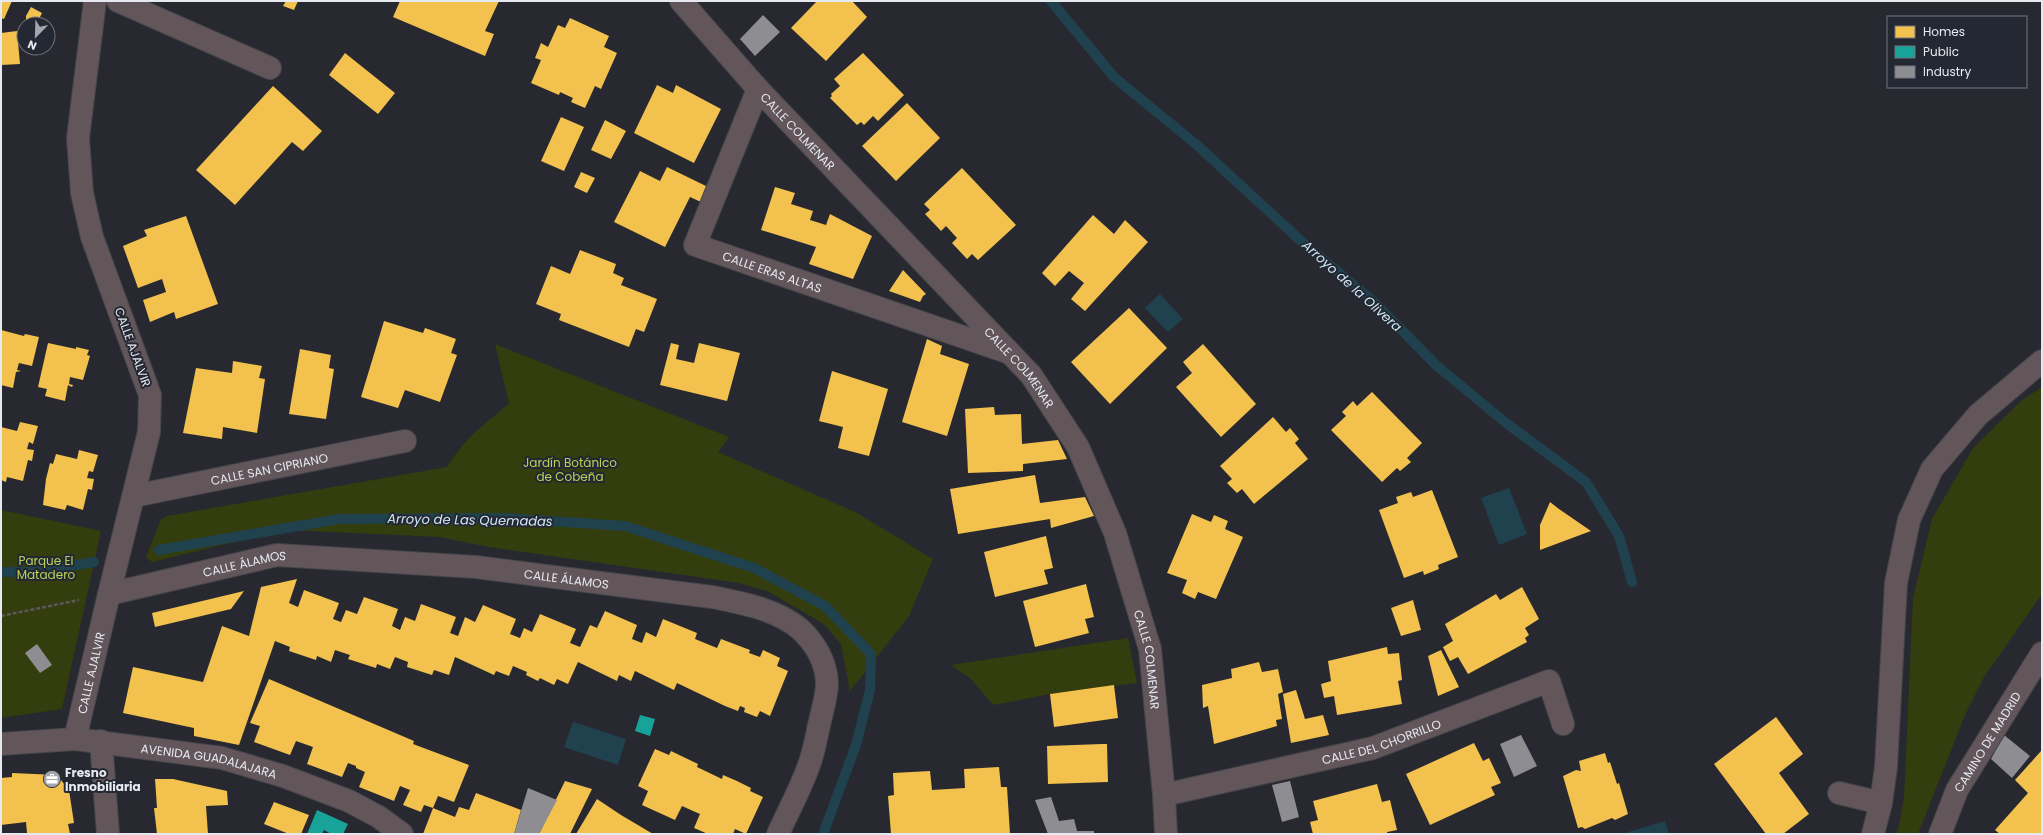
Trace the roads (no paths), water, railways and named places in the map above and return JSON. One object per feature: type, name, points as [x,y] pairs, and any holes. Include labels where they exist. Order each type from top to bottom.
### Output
[{"type":"street","name":"CALLE AJALVIR","points":[[76,739],[109,594],[149,432],[150,395],[92,237],[82,193],[78,138],[94,1]]},
{"type":"street","points":[[118,1],[270,68]]},
{"type":"street","name":"CALLE COLMENAR","points":[[680,1],[758,89],[1031,375],[1078,447],[1115,534],[1150,649],[1164,794],[1166,834]]},
{"type":"street","name":"CALLE ERAS ALTAS","points":[[758,89],[695,245],[1010,353]]},
{"type":"street","points":[[1873,834],[1886,767],[1896,583],[1909,520],[1932,469],[1978,415],[2042,361]]},
{"type":"street","name":"CALLE SAN CIPRIANO","points":[[134,496],[405,441]]},
{"type":"street","name":"CALLE ÁLAMOS","points":[[109,594],[277,555],[476,567],[712,597],[748,605],[788,621],[800,629],[818,652],[826,674],[825,701],[811,758],[803,781],[778,834]]},
{"type":"street","name":"CAMINO DE MADRID","points":[[1940,834],[1957,790],[2042,653]]},
{"type":"street","name":"CALLE DEL CHORRILLO","points":[[1164,794],[1373,748],[1549,681],[1563,724]]},
{"type":"street","name":"AVENIDA GUADALAJARA","points":[[1,744],[76,739],[101,741],[222,758],[283,776],[349,801],[379,816],[402,834]]},
{"type":"street","points":[[101,741],[108,834]]},
{"type":"street","points":[[1839,793],[1880,803]]},
{"type":"water","points":[[1160,294],[1183,319],[1168,332],[1145,308]]},
{"type":"water","points":[[1509,488],[1527,534],[1499,545],[1481,498]]},
{"type":"water","points":[[573,722],[626,739],[618,765],[564,747]]},
{"type":"water","points":[[1665,821],[1669,834],[1625,834],[1625,833]]},
{"type":"waterway","name":"Arroyo de la Olivera","points":[[1051,1],[1114,77],[1198,146],[1301,241],[1374,302],[1436,365],[1506,423],[1586,482],[1619,536],[1632,582]]},
{"type":"waterway","name":"Arroyo de Las Quemadas","points":[[159,550],[339,519],[504,518],[625,526],[754,568],[825,606],[871,654],[870,690],[856,745],[823,834]]},
{"type":"waterway","name":"Arroyo de Las Quemadas","points":[[1,572],[36,572],[94,562]]},
{"type":"place","name":"Fresno Inmobiliaria","points":[[52,779]]},
{"type":"park label","name":"Jardín Botánico de Cobeña","points":[[570,469]]},
{"type":"park label","name":"Parque El Matadero","points":[[46,567]]}]
